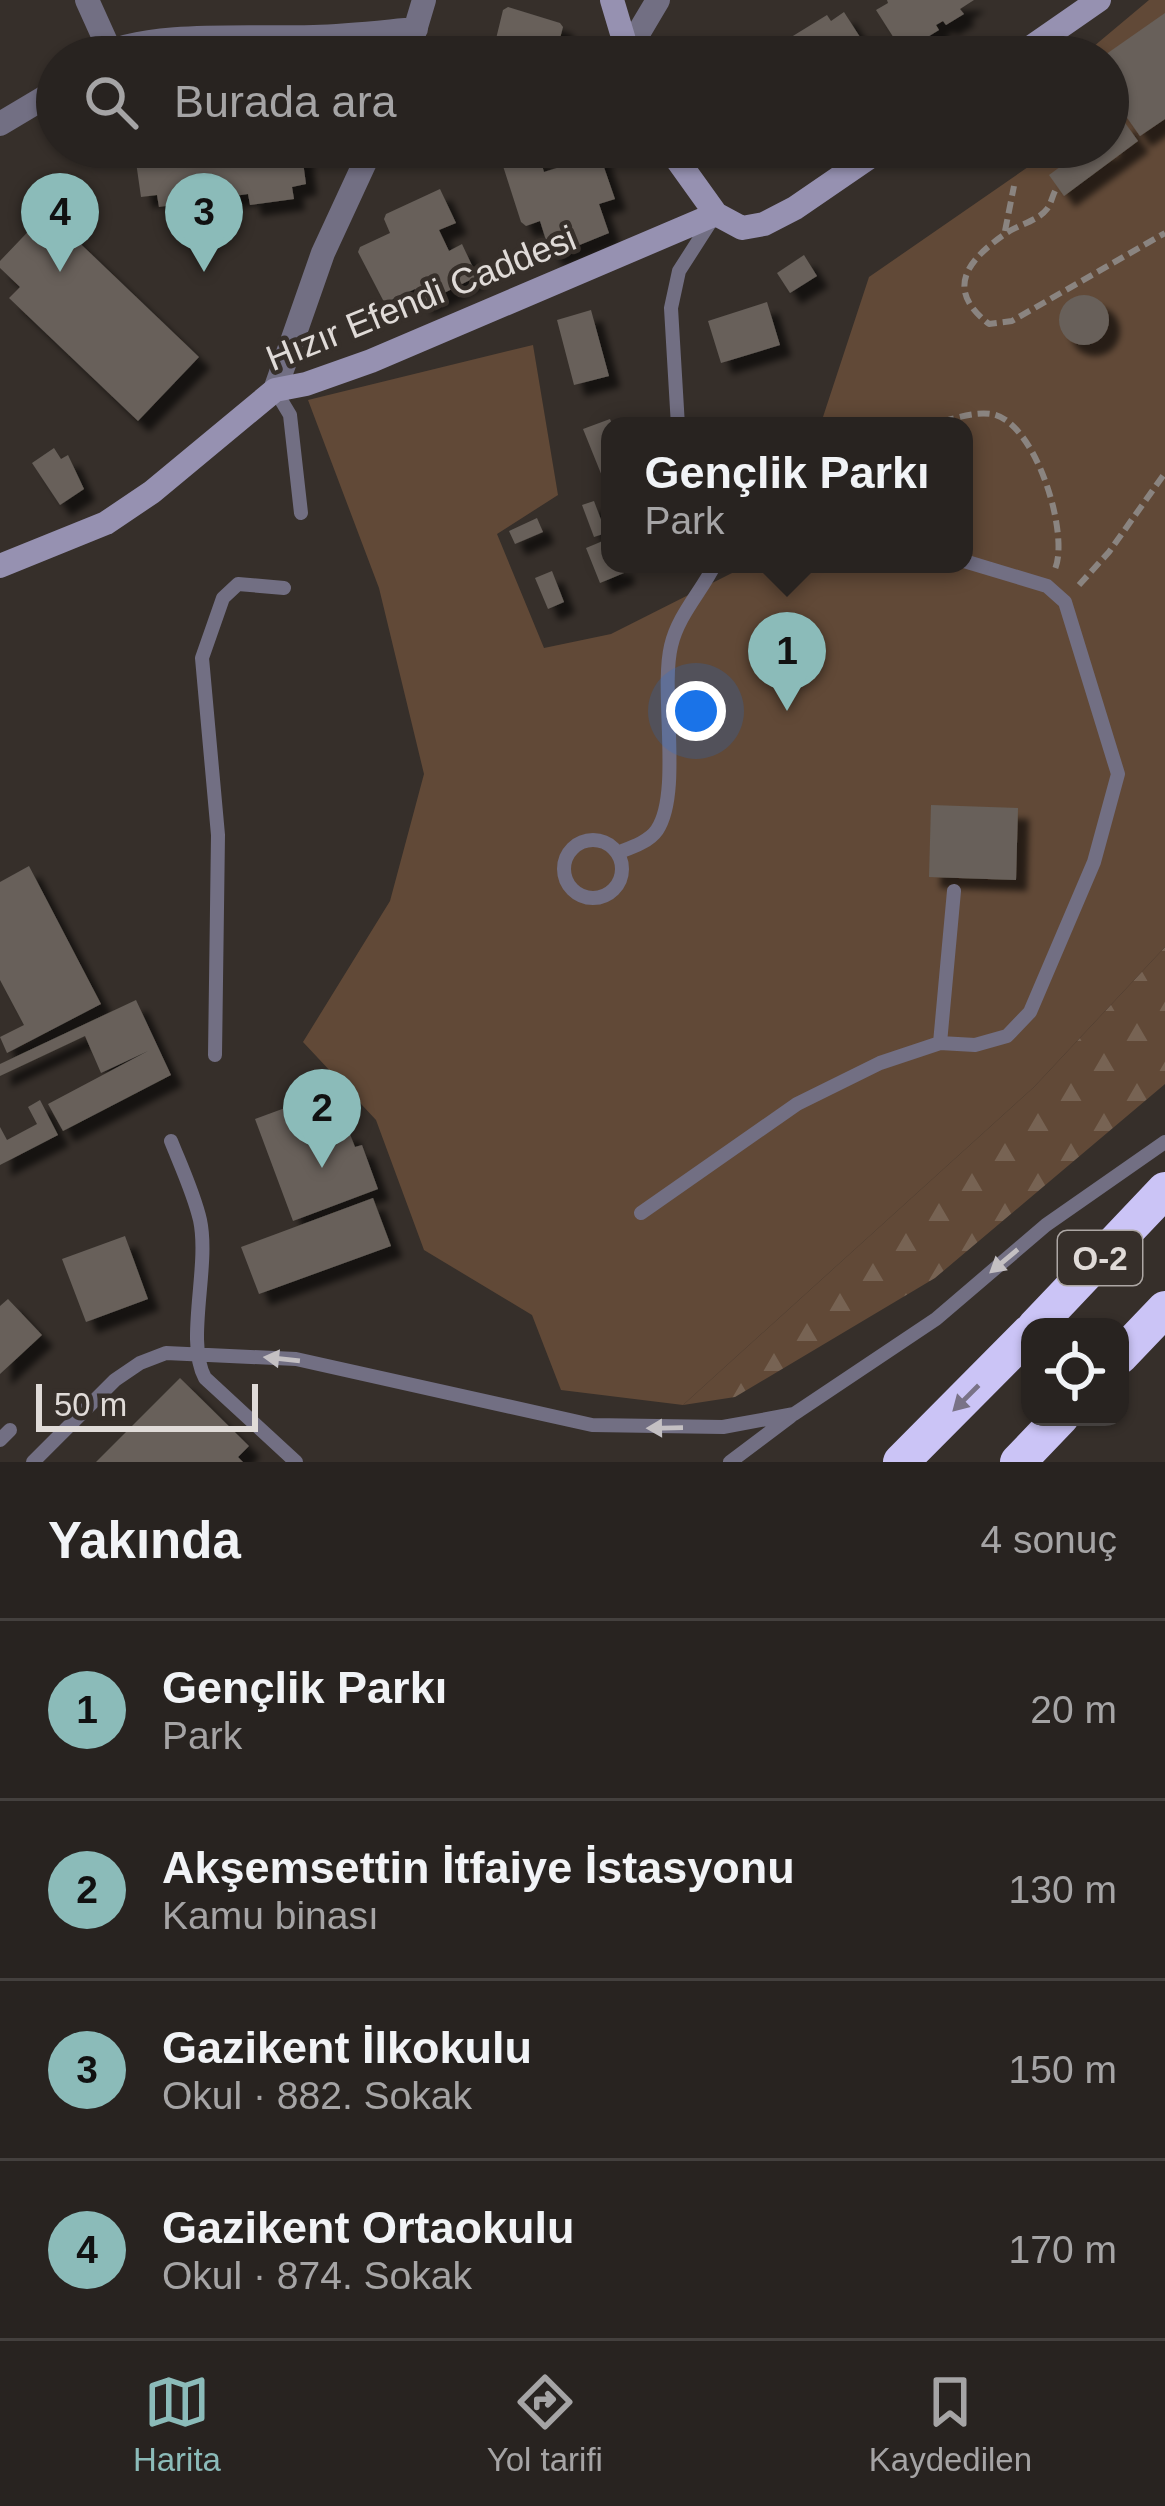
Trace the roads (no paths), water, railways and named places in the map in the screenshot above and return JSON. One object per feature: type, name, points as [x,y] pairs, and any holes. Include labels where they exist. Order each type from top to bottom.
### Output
[{"type":"highway","name":"O-2","points":[[1043,1318],[1165,1190]]},
{"type":"highway","name":"O-2","points":[[1129,1347],[1165,1309]]},
{"type":"highway","name":"O-2","points":[[901,1462],[1021,1341]]},
{"type":"highway","points":[[1018,1462],[1052,1426]]},
{"type":"street","points":[[87,0],[100,36]]},
{"type":"street","points":[[414,36],[424,0]]},
{"type":"street","points":[[612,0],[623,36]]},
{"type":"street","points":[[636,36],[658,0]]},
{"type":"street","points":[[1047,36],[1099,0]]},
{"type":"street","points":[[330,36],[416,29]]},
{"type":"street","points":[[0,124],[36,103]]},
{"type":"street","points":[[275,390],[323,253],[362,168]]},
{"type":"street","points":[[683,168],[716,214]]},
{"type":"street","name":"Hızır Efendi Caddesi","points":[[0,566],[106,523],[152,492],[275,390],[371,361],[716,214],[742,228],[764,224],[853,168]]},
{"type":"lane","points":[[677,417],[671,308],[679,271],[716,214]]},
{"type":"lane","points":[[275,390],[290,415],[301,513]]},
{"type":"lane","points":[[641,1213],[797,1104],[880,1063],[940,1043],[975,1045],[1006,1036],[1030,1012],[1094,862],[1118,774],[1065,602],[1047,586],[973,564]]},
{"type":"lane","points":[[617,854],[657,830],[667,795],[671,646],[709,573]]},
{"type":"lane","points":[[215,1055],[218,835],[202,658],[223,598],[238,584],[284,588]]},
{"type":"lane","points":[[602,841],[617,854],[622,873],[605,896],[587,898],[566,882],[567,855],[582,842],[602,841]]},
{"type":"lane","points":[[940,1043],[954,891]]},
{"type":"lane","points":[[171,1141],[200,1222],[203,1286],[197,1352],[205,1378],[296,1462]]},
{"type":"lane","points":[[730,1462],[936,1319],[1046,1225],[1165,1142]]},
{"type":"lane","points":[[33,1462],[115,1380],[166,1353],[296,1359],[592,1425],[723,1427],[794,1414]]},
{"type":"place","name":"Gazikent Ortaokulu","points":[[60,272]]},
{"type":"place","name":"Gazikent İlkokulu","points":[[204,272]]},
{"type":"place","name":"Gençlik Parkı","points":[[787,711]]},
{"type":"place","name":"Akşemsettin İtfaiye İstasyonu","points":[[322,1168]]}]
